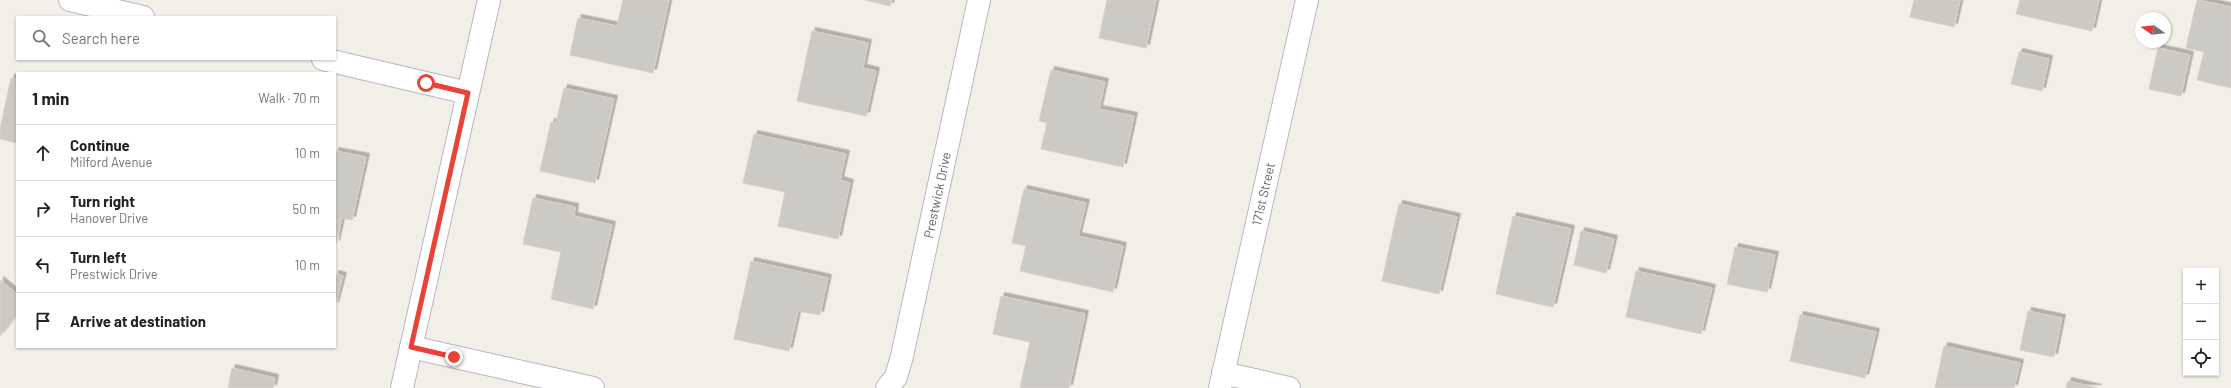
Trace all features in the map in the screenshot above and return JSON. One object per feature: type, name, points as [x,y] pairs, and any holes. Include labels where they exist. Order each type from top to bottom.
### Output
[{"type":"street","points":[[70,0],[139,16]]},
{"type":"street","points":[[402,388],[489,0]]},
{"type":"street","name":"Prestwick Drive","points":[[887,388],[896,377],[902,356],[979,0]]},
{"type":"street","name":"171st Street","points":[[1221,381],[1307,0]]},
{"type":"street","points":[[327,60],[468,93]]},
{"type":"street","points":[[411,347],[593,388]]},
{"type":"street","points":[[1221,381],[1289,388]]},
{"type":"building","points":[[623,0],[669,0],[653,73],[570,55],[578,18],[617,26]]},
{"type":"building","points":[[865,0],[892,0],[890,6]]},
{"type":"building","points":[[1107,0],[1156,0],[1146,48],[1099,38]]},
{"type":"building","points":[[1914,0],[1960,0],[1954,27],[1910,17]]},
{"type":"building","points":[[2020,0],[2099,0],[2092,31],[2016,14]]},
{"type":"building","points":[[2197,0],[2231,7],[2231,88],[2197,80],[2204,52],[2186,48]]},
{"type":"building","points":[[812,31],[868,43],[863,68],[876,71],[866,116],[797,101]]},
{"type":"building","points":[[2158,48],[2190,55],[2181,96],[2149,89]]},
{"type":"building","points":[[2019,52],[2049,59],[2042,91],[2011,84]]},
{"type":"building","points":[[1051,70],[1105,82],[1099,109],[1134,116],[1123,167],[1041,149],[1047,123],[1039,121]]},
{"type":"building","points":[[11,78],[16,79],[16,143],[0,139],[0,129]]},
{"type":"building","points":[[564,88],[614,99],[595,183],[540,171],[551,122],[556,123]]},
{"type":"building","points":[[754,134],[846,154],[840,180],[850,183],[838,239],[778,226],[785,192],[743,183]]},
{"type":"building","points":[[336,151],[366,157],[352,220],[342,218],[336,244]]},
{"type":"building","points":[[1024,189],[1086,203],[1078,236],[1123,246],[1113,292],[1020,271],[1026,246],[1012,243]]},
{"type":"building","points":[[533,198],[575,207],[574,216],[612,225],[593,309],[551,299],[561,252],[523,244]]},
{"type":"building","points":[[1399,204],[1457,217],[1439,294],[1382,281]]},
{"type":"building","points":[[1513,216],[1571,229],[1553,307],[1496,294]]},
{"type":"building","points":[[1581,231],[1614,239],[1606,273],[1574,265]]},
{"type":"building","points":[[1735,247],[1775,255],[1767,292],[1727,284]]},
{"type":"building","points":[[751,261],[828,278],[820,315],[798,311],[789,351],[734,339]]},
{"type":"building","points":[[1636,271],[1712,288],[1701,334],[1626,317]]},
{"type":"building","points":[[336,274],[343,276],[336,302]]},
{"type":"building","points":[[0,280],[16,293],[16,315],[0,336]]},
{"type":"building","points":[[1001,296],[1085,314],[1069,388],[1020,388],[1030,342],[993,334]]},
{"type":"building","points":[[2028,311],[2062,318],[2054,357],[2020,350]]},
{"type":"building","points":[[1800,315],[1876,332],[1865,378],[1790,361]]},
{"type":"building","points":[[1944,346],[2020,363],[2014,388],[1935,388]]},
{"type":"building","points":[[232,368],[275,378],[273,388],[228,388]]},
{"type":"building","points":[[2068,381],[2098,388],[2066,388]]},
{"type":"route","points":[[426,83],[468,93],[411,347],[454,357]]}]
